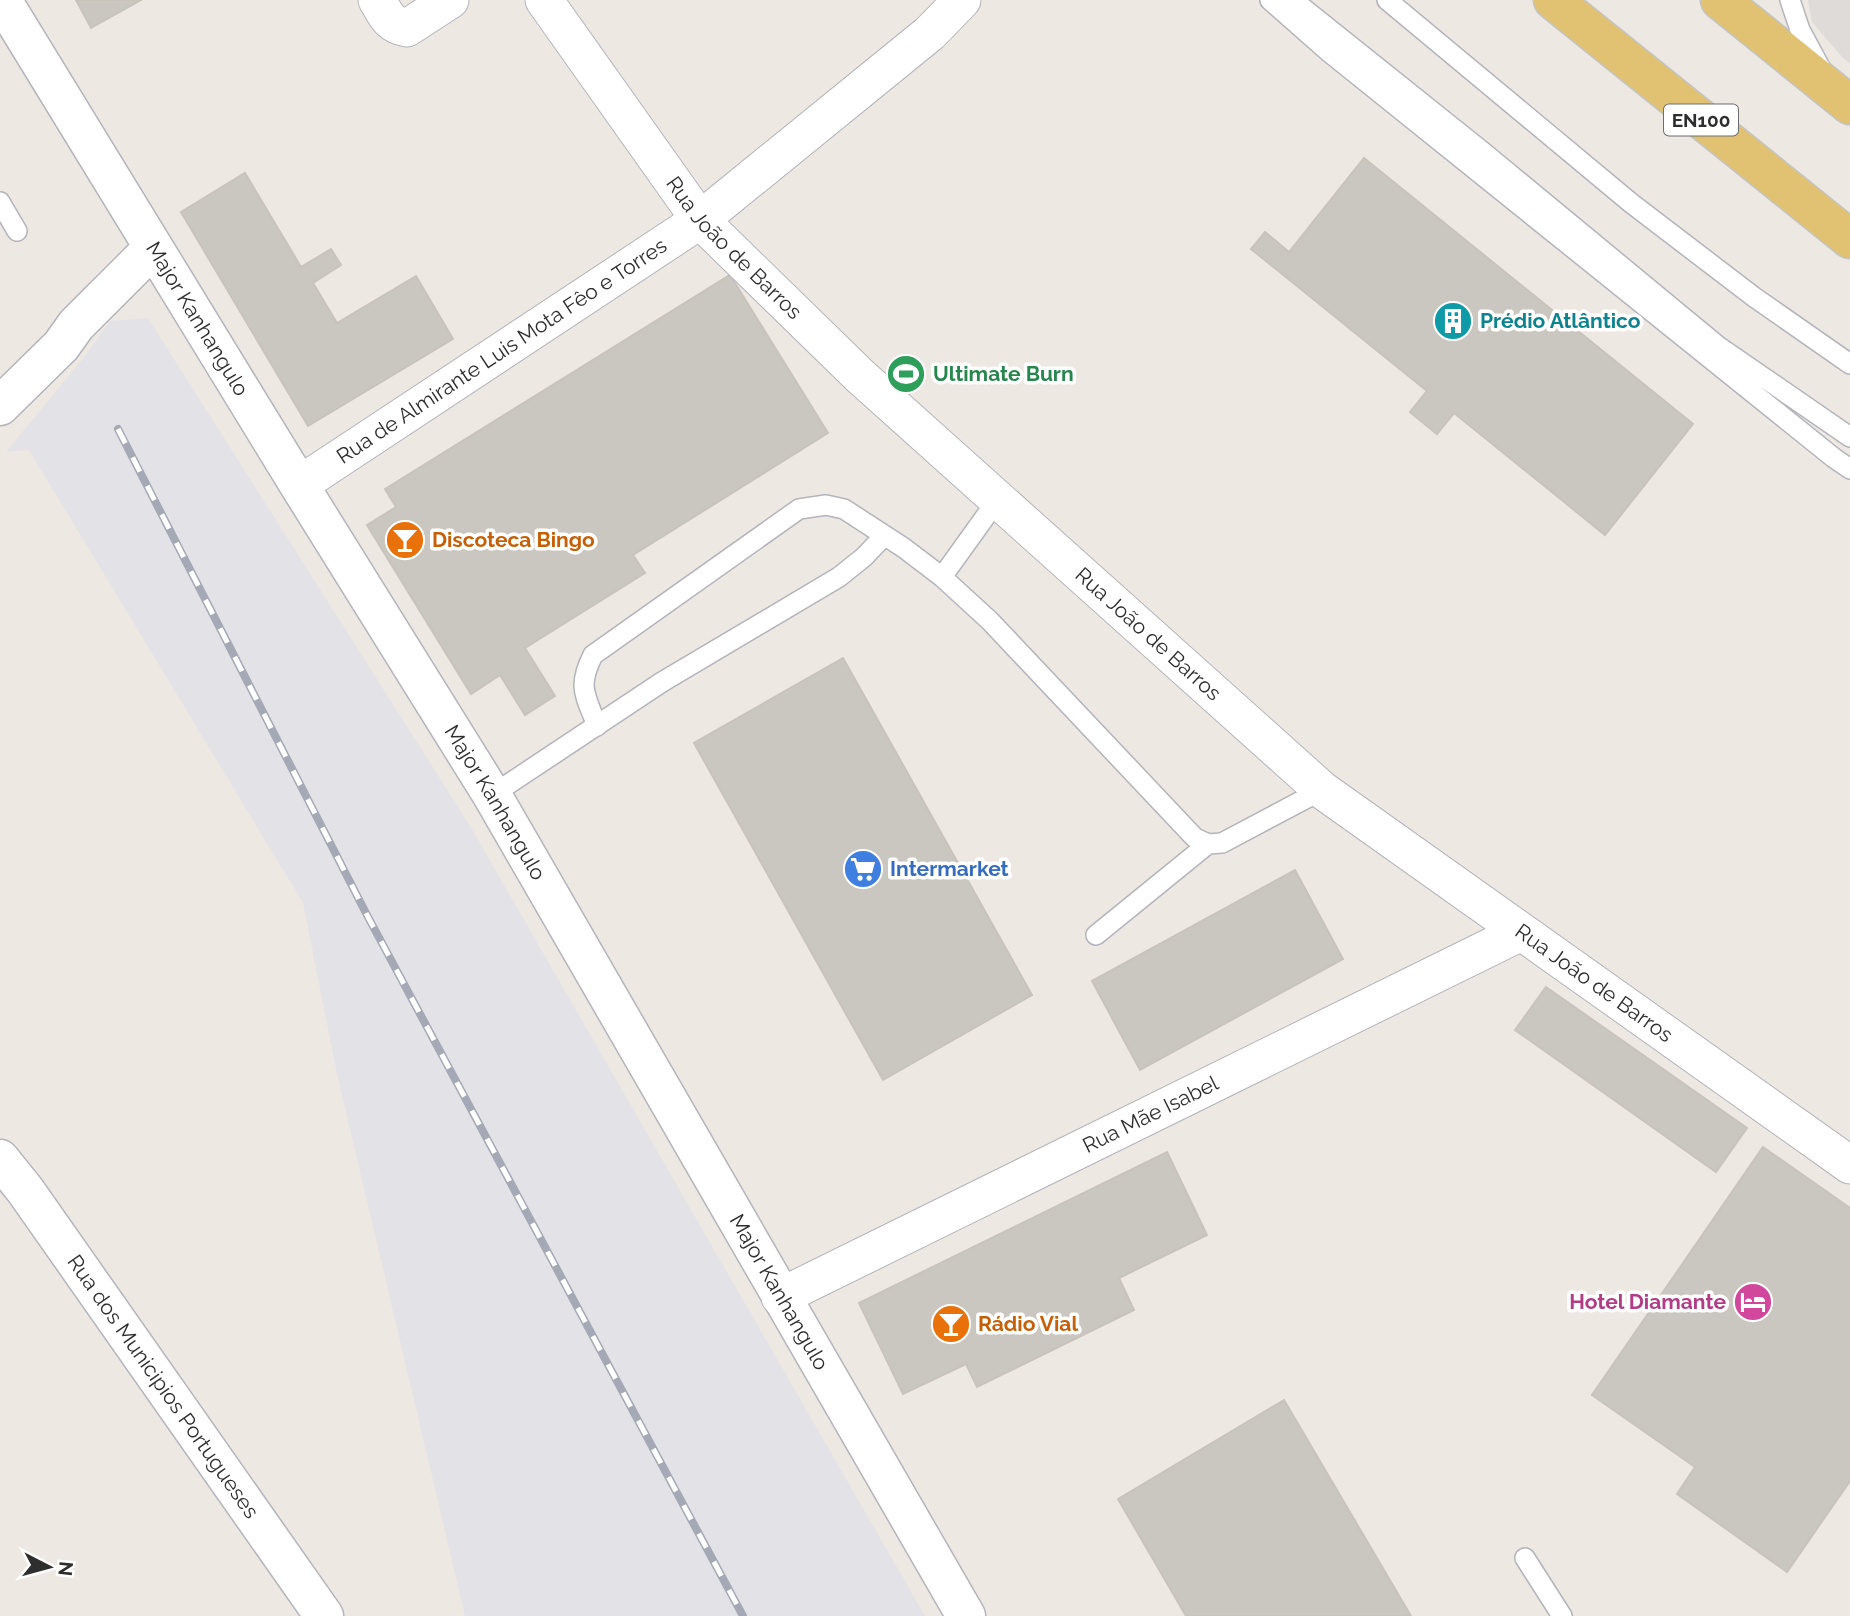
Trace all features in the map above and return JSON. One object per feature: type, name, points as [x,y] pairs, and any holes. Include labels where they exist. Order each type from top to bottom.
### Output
[{"type":"main road","name":"EN100","points":[[1553,0],[1850,239]]},
{"type":"main road","points":[[1720,0],[1843,100]]},
{"type":"street","points":[[377,0],[389,20],[397,26],[407,28],[450,0]]},
{"type":"street","name":"Rua João de Barros","points":[[544,0],[700,220],[860,376],[1322,790],[1850,1165]]},
{"type":"street","name":"Rua de Almirante Luis Mota Fêo e Torres","points":[[299,485],[700,220],[930,33],[962,0]]},
{"type":"street","name":"Major Kanhangulo","points":[[3,8],[492,795],[965,1616]]},
{"type":"street","points":[[0,406],[61,346],[76,324],[153,248]]},
{"type":"street","name":"Rua Mãe Isabel","points":[[780,1297],[1521,932]]},
{"type":"street","name":"Rua dos Municipios Portugueses","points":[[0,1159],[25,1190],[324,1616]]},
{"type":"lane","points":[[1270,0],[1329,52],[1834,458],[1850,468]]},
{"type":"lane","points":[[1293,0],[1718,346],[1850,437]]},
{"type":"lane","points":[[1387,0],[1631,203],[1754,297],[1850,364]]},
{"type":"lane","points":[[1790,0],[1800,30],[1843,100]]},
{"type":"lane","points":[[0,202],[17,231]]},
{"type":"lane","points":[[942,577],[998,499]]},
{"type":"lane","points":[[597,726],[583,687],[585,670],[593,655],[799,509],[826,505],[844,509],[904,548],[942,577],[990,621],[1195,838],[1208,844],[1222,843],[1322,790]]},
{"type":"lane","points":[[492,795],[662,682],[839,577],[884,536]]},
{"type":"lane","points":[[1096,936],[1208,844]]},
{"type":"lane","points":[[1524,1558],[1562,1616]]},
{"type":"shaded area","points":[[1808,0],[1850,0],[1850,63],[1812,22]]},
{"type":"shaded area","points":[[148,318],[470,826],[925,1616],[465,1616],[337,1074],[303,903],[29,450],[6,452],[85,356],[110,321]]},
{"type":"building","points":[[76,0],[141,0],[91,28]]},
{"type":"building","name":"Prédio Atlântico","points":[[1364,158],[1693,424],[1605,535],[1454,413],[1437,434],[1410,412],[1427,391],[1251,249],[1265,232],[1289,252]]},
{"type":"building","points":[[245,173],[301,267],[331,249],[341,265],[313,283],[337,323],[416,276],[453,339],[308,426],[181,212]]},
{"type":"building","points":[[730,275],[828,433],[633,555],[645,573],[525,648],[555,696],[525,715],[500,675],[471,694],[367,525],[396,507],[385,489]]},
{"type":"building","name":"Intermarket","points":[[843,658],[1032,995],[883,1080],[694,743]]},
{"type":"building","points":[[1295,870],[1343,959],[1140,1070],[1092,981]]},
{"type":"building","points":[[1546,987],[1747,1128],[1716,1172],[1515,1030]]},
{"type":"building","name":"Hotel Diamante","points":[[1763,1147],[1850,1208],[1850,1481],[1787,1572],[1677,1494],[1695,1467],[1592,1395]]},
{"type":"building","points":[[1167,1152],[1207,1235],[1119,1278],[1134,1310],[977,1387],[966,1364],[903,1394],[859,1303]]},
{"type":"building","points":[[1284,1400],[1411,1616],[1186,1616],[1118,1499]]},
{"type":"railway","points":[[118,429],[368,917],[743,1616]]},
{"type":"place","name":"Prédio Atlântico","points":[[1453,321]]},
{"type":"place","name":"Ultimate Burn","points":[[906,374]]},
{"type":"place","name":"Discoteca Bingo","points":[[405,540]]},
{"type":"place","name":"Intermarket","points":[[863,869]]},
{"type":"place","name":"Hotel Diamante","points":[[1753,1302]]},
{"type":"place","name":"Rádio Vial","points":[[951,1324]]}]
